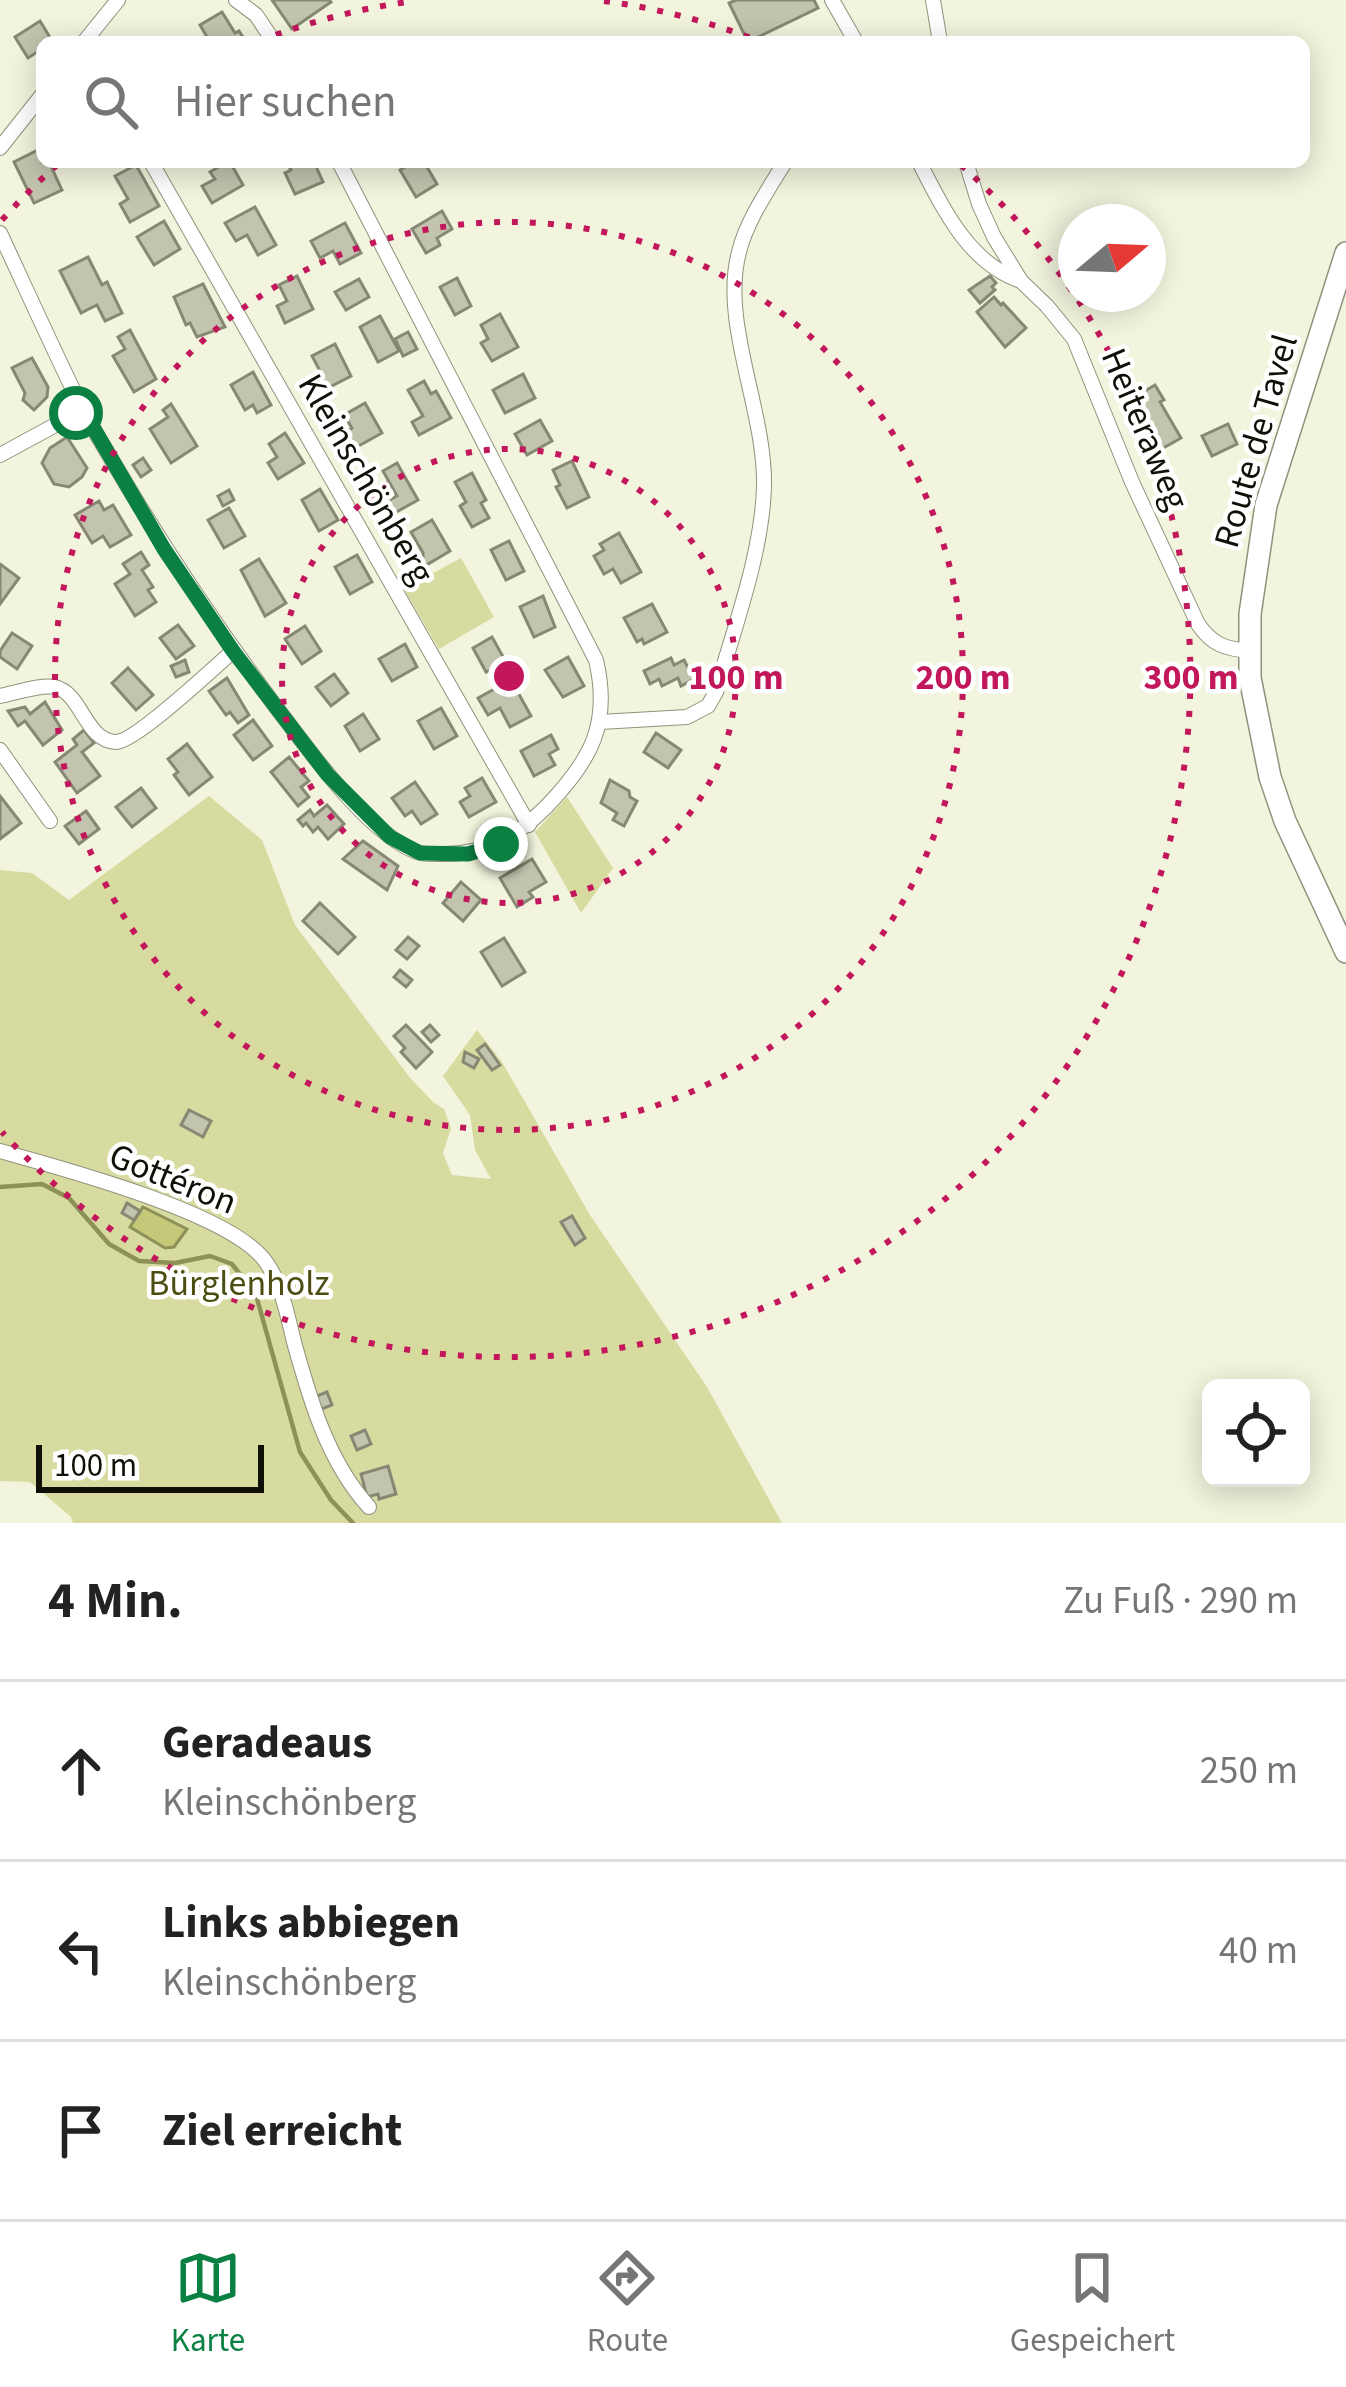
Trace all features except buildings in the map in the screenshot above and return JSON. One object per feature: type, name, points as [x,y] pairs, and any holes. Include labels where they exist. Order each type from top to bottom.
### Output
[{"type":"main road","name":"Route de Tavel","points":[[1346,254],[1266,505],[1253,579],[1250,651],[1257,722],[1270,777],[1285,821],[1346,952]]},
{"type":"street","points":[[89,36],[118,0]]},
{"type":"street","points":[[236,0],[256,15],[270,36]]},
{"type":"street","points":[[832,0],[853,36]]},
{"type":"street","points":[[934,0],[939,36]]},
{"type":"street","points":[[0,148],[36,103]]},
{"type":"street","name":"Kleinschönberg","points":[[155,168],[529,825]]},
{"type":"street","points":[[0,233],[83,410],[164,549],[233,651],[328,775],[390,837],[420,853],[468,854],[501,844],[529,825],[562,790],[589,753],[600,722],[602,686],[596,660],[342,168]]},
{"type":"street","points":[[600,722],[687,717],[708,706],[716,692],[745,591],[764,493],[762,445],[734,300],[735,270],[749,225],[782,168]]},
{"type":"street","points":[[923,168],[969,244],[993,269],[1021,281]]},
{"type":"street","points":[[967,168],[986,220],[1021,281]]},
{"type":"street","name":"Heiteraweg","points":[[1021,281],[1074,339],[1136,491],[1198,624],[1219,646],[1250,651]]},
{"type":"street","points":[[0,455],[83,410]]},
{"type":"street","points":[[0,696],[53,687],[64,692],[99,736],[116,742],[146,725],[233,651]]},
{"type":"street","points":[[0,750],[50,820]]},
{"type":"street","name":"Gottéron","points":[[0,1151],[182,1211],[230,1232],[262,1257],[278,1285],[329,1448],[369,1507]]},
{"type":"green space","points":[[461,558],[494,617],[439,649],[404,589]]},
{"type":"green space","name":"Bürglenholz","points":[[209,796],[262,840],[295,925],[411,1079],[444,1109],[451,1128],[443,1153],[452,1175],[491,1179],[475,1150],[470,1115],[443,1076],[477,1030],[502,1062],[590,1215],[707,1387],[782,1523],[73,1523],[30,1482],[0,1481],[0,870],[32,873],[69,900]]},
{"type":"green space","points":[[567,797],[613,868],[581,913],[535,832]]},
{"type":"shaded area","points":[[143,1207],[187,1229],[174,1247],[165,1248],[130,1227]]},
{"type":"waterway","points":[[0,1187],[42,1184],[69,1198],[109,1244],[139,1261],[175,1263],[210,1256],[232,1264],[256,1295],[300,1452],[331,1500],[353,1523]]},
{"type":"route","points":[[76,413],[83,410],[164,549],[233,651],[328,775],[390,837],[420,853],[468,854],[501,844]]}]
